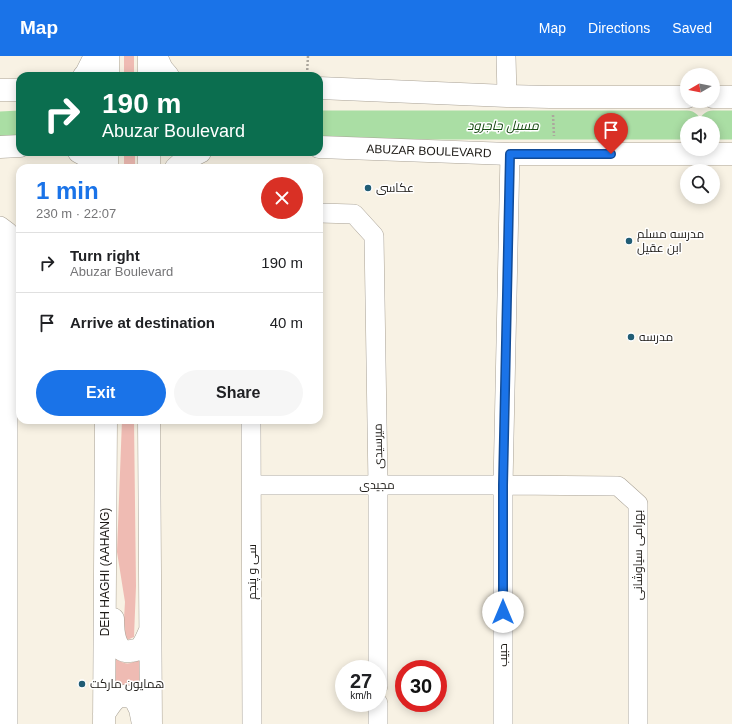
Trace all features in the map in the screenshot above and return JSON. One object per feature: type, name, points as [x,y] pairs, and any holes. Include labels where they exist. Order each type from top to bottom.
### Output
[{"type":"main road","points":[[89,72],[104,63]]},
{"type":"main road","points":[[151,63],[165,72]]},
{"type":"main road","points":[[323,88],[507,96],[680,97]]},
{"type":"main road","points":[[0,90],[16,90]]},
{"type":"main road","points":[[720,97],[732,97]]},
{"type":"main road","points":[[0,146],[16,146]]},
{"type":"main road","name":"ABUZAR BOULEVARD","points":[[323,147],[510,154],[732,154]]},
{"type":"main road","points":[[86,156],[93,164]]},
{"type":"main road","points":[[180,164],[192,156]]},
{"type":"main road","name":"DEH HAGHI (AAHANG)","points":[[104,719],[108,583],[106,424]]},
{"type":"main road","points":[[149,424],[150,724]]},
{"type":"main road","points":[[108,583],[112,604],[114,632],[116,641],[122,650],[127,652],[139,649],[150,631]]},
{"type":"main road","points":[[104,719],[114,700],[118,697],[127,695],[135,699],[140,709],[143,724]]},
{"type":"street","points":[[506,56],[507,96]]},
{"type":"street","name":"حبیب","points":[[503,724],[503,485],[510,154]]},
{"type":"street","name":"میرسیدی","points":[[323,213],[354,214],[374,236],[378,485],[378,660]]},
{"type":"street","points":[[0,226],[8,232],[8,724]]},
{"type":"street","name":"سی و پنجم","points":[[251,424],[252,724]]},
{"type":"street","name":"مجیدی","points":[[252,485],[503,485]]},
{"type":"street","name":"بهرامی سیاوشانی","points":[[503,485],[618,486],[638,504],[638,724]]},
{"type":"street","points":[[378,712],[378,724]]},
{"type":"path","points":[[307,72],[308,56]]},
{"type":"path","points":[[554,117],[554,140]]},
{"type":"shaded area","points":[[124,56],[134,56],[134,72],[124,72]]},
{"type":"shaded area","points":[[124,156],[135,156],[135,164],[124,164]]},
{"type":"shaded area","points":[[122,424],[134,424],[136,586],[134,637],[127,640],[123,635],[125,602],[117,552]]},
{"type":"shaded area","points":[[110,653],[123,663],[134,662],[144,655],[145,695],[139,687],[123,685],[110,695]]},
{"type":"waterway","name":"مسیل جاجرود","points":[[0,126],[16,125]]},
{"type":"waterway","name":"مسیل جاجرود","points":[[323,125],[680,125]]},
{"type":"waterway","name":"مسیل جاجرود","points":[[720,125],[732,125]]},
{"type":"place","name":"عکاسى","points":[[368,188]]},
{"type":"place","name":"مدرسه مسلم ابن عقیل","points":[[629,241]]},
{"type":"place","name":"مدرسه","points":[[631,337]]},
{"type":"place","name":"همایون مارکت","points":[[82,684]]},
{"type":"route","points":[[503,612],[503,485],[510,154],[611,154]]}]
